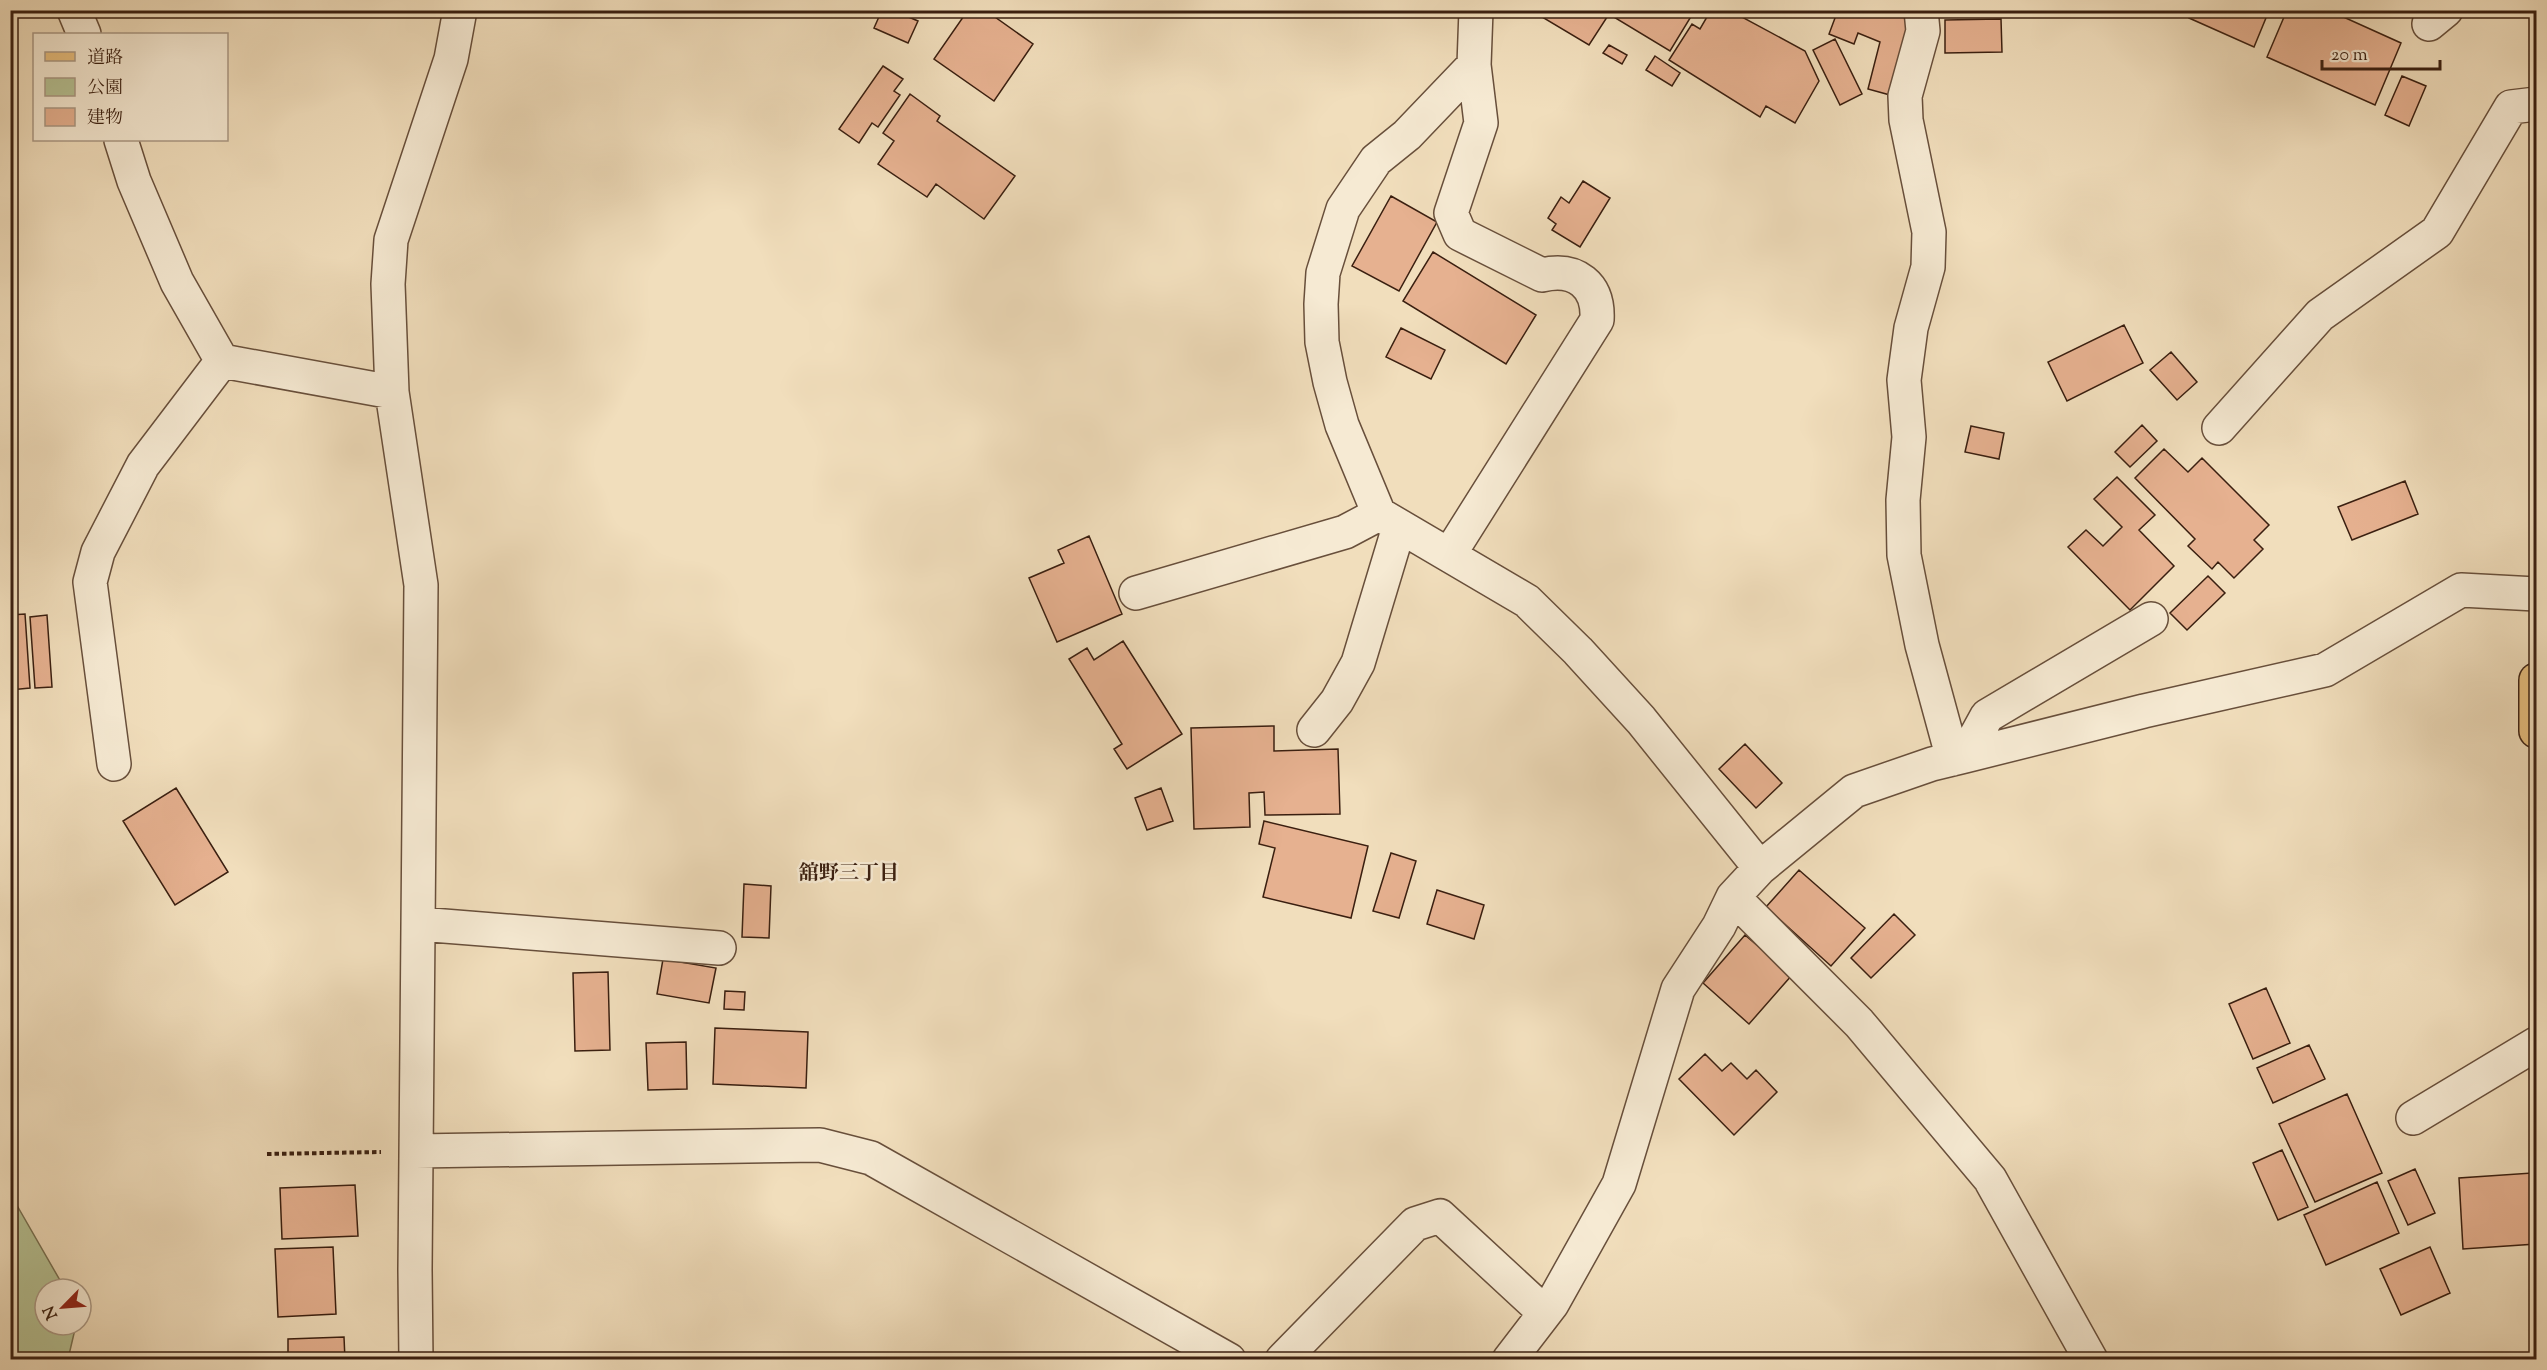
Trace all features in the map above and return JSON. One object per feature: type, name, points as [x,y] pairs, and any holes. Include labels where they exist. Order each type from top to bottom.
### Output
[{"type":"main road","points":[[2536,680],[2536,730]]},
{"type":"street","points":[[74,10],[84,33]]},
{"type":"street","points":[[416,1359],[421,585],[392,392],[388,284],[391,240],[451,59],[460,10]]},
{"type":"street","points":[[1449,555],[1597,320],[1598,306],[1585,282],[1575,276],[1555,272],[1542,274],[1460,234],[1451,213],[1481,123],[1474,65],[1476,10]]},
{"type":"street","points":[[1921,10],[1923,31],[1905,96],[1906,120],[1929,232],[1928,267],[1911,328],[1904,380],[1909,437],[1903,500],[1904,555],[1923,645],[1959,757]]},
{"type":"street","points":[[1474,65],[1407,135],[1376,160],[1343,209],[1330,243],[1323,273],[1322,342],[1342,425],[1389,520],[1527,601],[1578,651],[1641,720],[1760,868]]},
{"type":"street","points":[[2219,428],[2320,315],[2437,232],[2511,107],[2536,104]]},
{"type":"street","points":[[121,141],[134,181],[177,282],[222,361],[392,392]]},
{"type":"street","points":[[114,764],[90,582],[98,552],[143,465],[222,361]]},
{"type":"street","points":[[1137,593],[1389,520]]},
{"type":"street","points":[[1314,730],[1337,700],[1358,663],[1389,520]]},
{"type":"street","points":[[1509,1359],[1545,1313],[1619,1184],[1678,989],[1719,926],[1733,897],[1760,868],[1854,791],[1959,757],[2144,711],[2325,670],[2461,590],[2536,594]]},
{"type":"street","points":[[1959,757],[1987,716],[2151,620]]},
{"type":"street","points":[[1733,897],[1859,1023],[1990,1179],[2091,1359]]},
{"type":"street","points":[[419,924],[719,948]]},
{"type":"street","points":[[2413,1118],[2536,1044]]},
{"type":"street","points":[[416,1151],[820,1145],[871,1158],[1229,1359]]},
{"type":"street","points":[[1282,1359],[1414,1224],[1440,1216],[1545,1313]]},
{"type":"path","points":[[267,1154],[416,1151]]},
{"type":"green space","points":[[11,1195],[58,1277],[33,1277],[33,1337],[73,1337],[68,1359],[11,1359]]},
{"type":"building","points":[[882,10],[892,10],[918,21],[908,43],[874,28]]},
{"type":"building","points":[[968,10],[985,10],[1033,44],[994,101],[934,59]]},
{"type":"building","points":[[1503,10],[1536,10],[1534,14],[1503,13]]},
{"type":"building","points":[[1545,10],[1695,10],[1670,51],[1609,14],[1589,45],[1542,17]]},
{"type":"building","points":[[1711,10],[1729,10],[1805,51],[1819,81],[1795,123],[1766,106],[1760,117],[1669,60],[1692,24],[1700,29]]},
{"type":"building","points":[[1838,10],[1897,10],[1910,16],[1890,95],[1868,89],[1880,42],[1858,33],[1854,44],[1829,34]]},
{"type":"building","points":[[2192,10],[2262,10],[2268,13],[2254,47],[2189,18]]},
{"type":"building","points":[[2287,10],[2328,10],[2401,43],[2375,105],[2267,57]]},
{"type":"building","points":[[2001,19],[2002,52],[1945,53],[1945,20]]},
{"type":"building","points":[[1835,39],[1862,94],[1840,105],[1813,50]]},
{"type":"building","points":[[1609,45],[1627,55],[1622,64],[1603,53]]},
{"type":"building","points":[[1655,56],[1680,73],[1672,86],[1646,70]]},
{"type":"building","points":[[883,66],[903,79],[894,91],[900,95],[878,127],[872,123],[859,143],[839,129]]},
{"type":"building","points":[[2402,76],[2426,86],[2409,126],[2385,115]]},
{"type":"building","points":[[910,94],[940,116],[937,121],[1015,176],[984,219],[936,184],[927,197],[878,164],[894,141],[883,133]]},
{"type":"building","points":[[1583,181],[1610,198],[1580,247],[1552,230],[1556,224],[1548,218],[1561,197],[1569,203]]},
{"type":"building","points":[[1391,196],[1437,222],[1399,291],[1352,266]]},
{"type":"building","points":[[1433,252],[1536,315],[1506,364],[1403,301]]},
{"type":"building","points":[[2124,325],[2143,363],[2067,401],[2048,362]]},
{"type":"building","points":[[1401,328],[1445,350],[1431,379],[1386,357]]},
{"type":"building","points":[[2171,352],[2197,382],[2177,400],[2150,370]]},
{"type":"building","points":[[2142,425],[2157,441],[2130,467],[2115,452]]},
{"type":"building","points":[[1971,426],[2004,433],[1999,459],[1965,452]]},
{"type":"building","points":[[2164,449],[2188,472],[2202,458],[2269,525],[2254,540],[2263,549],[2234,578],[2218,562],[2212,569],[2188,546],[2195,539],[2135,478]]},
{"type":"building","points":[[2117,477],[2155,515],[2139,530],[2174,566],[2130,610],[2068,547],[2086,530],[2103,546],[2122,527],[2094,499]]},
{"type":"building","points":[[2405,481],[2418,514],[2352,540],[2338,507]]},
{"type":"building","points":[[1089,536],[1122,614],[1057,642],[1029,578],[1064,563],[1058,550]]},
{"type":"building","points":[[2208,576],[2225,593],[2187,630],[2170,613]]},
{"type":"building","points":[[25,614],[30,688],[10,690],[10,615]]},
{"type":"building","points":[[47,615],[52,687],[35,688],[30,617]]},
{"type":"building","points":[[1123,641],[1182,734],[1127,769],[1114,749],[1122,744],[1069,659],[1087,648],[1094,660]]},
{"type":"building","points":[[1274,726],[1274,751],[1338,749],[1340,814],[1265,815],[1264,792],[1249,793],[1250,827],[1194,829],[1191,728]]},
{"type":"building","points":[[1745,744],[1782,783],[1756,808],[1719,769]]},
{"type":"building","points":[[176,788],[228,872],[175,905],[123,821]]},
{"type":"building","points":[[1161,788],[1173,821],[1147,830],[1135,798]]},
{"type":"building","points":[[1264,821],[1368,846],[1351,918],[1263,897],[1275,848],[1259,844]]},
{"type":"building","points":[[1391,853],[1416,861],[1399,918],[1373,911]]},
{"type":"building","points":[[1799,870],[1865,928],[1831,966],[1766,907]]},
{"type":"building","points":[[744,884],[771,886],[769,938],[742,937]]},
{"type":"building","points":[[1437,890],[1484,905],[1474,939],[1427,924]]},
{"type":"building","points":[[1894,914],[1915,935],[1871,978],[1851,958]]},
{"type":"building","points":[[1745,935],[1792,975],[1749,1024],[1703,983]]},
{"type":"building","points":[[663,959],[716,968],[709,1003],[657,994]]},
{"type":"building","points":[[608,972],[610,1050],[575,1051],[573,973]]},
{"type":"building","points":[[2266,988],[2290,1043],[2253,1059],[2229,1004]]},
{"type":"building","points":[[725,991],[745,992],[744,1010],[724,1009]]},
{"type":"building","points":[[715,1028],[808,1032],[806,1088],[713,1084]]},
{"type":"building","points":[[686,1042],[687,1089],[648,1090],[646,1043]]},
{"type":"building","points":[[2309,1045],[2325,1079],[2273,1103],[2257,1068]]},
{"type":"building","points":[[1705,1054],[1722,1071],[1731,1063],[1747,1079],[1756,1070],[1777,1092],[1734,1135],[1679,1079]]},
{"type":"building","points":[[2347,1094],[2382,1173],[2315,1202],[2279,1124]]},
{"type":"building","points":[[2282,1150],[2308,1207],[2278,1220],[2253,1163]]},
{"type":"building","points":[[2415,1169],[2435,1213],[2408,1225],[2388,1181]]},
{"type":"building","points":[[2532,1173],[2536,1244],[2463,1249],[2459,1178]]},
{"type":"building","points":[[2377,1182],[2399,1233],[2326,1265],[2304,1215]]},
{"type":"building","points":[[355,1185],[358,1236],[282,1239],[280,1188]]},
{"type":"building","points":[[333,1247],[336,1314],[278,1317],[275,1249]]},
{"type":"building","points":[[2430,1247],[2450,1293],[2401,1315],[2380,1269]]},
{"type":"building","points":[[344,1337],[345,1360],[288,1360],[288,1339]]},
{"type":"district","name":"舘野三丁目","points":[[849,872]]}]
